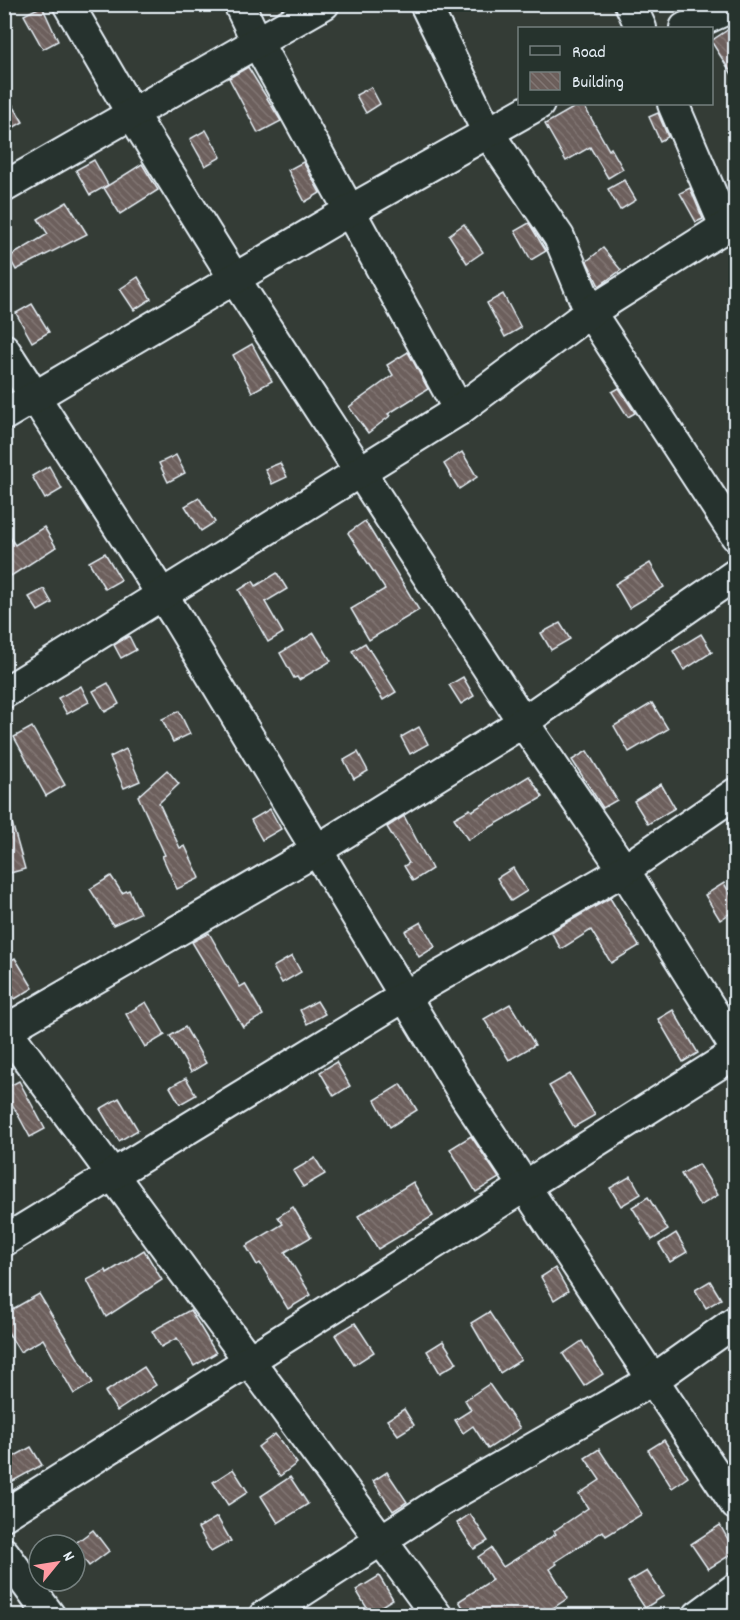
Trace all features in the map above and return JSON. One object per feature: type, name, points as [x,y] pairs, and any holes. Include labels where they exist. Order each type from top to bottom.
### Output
[{"type":"street","points":[[4,1515],[156,1417],[250,1361],[526,1187],[735,1051],[624,870],[358,472],[234,278],[132,114],[68,4]]},
{"type":"street","points":[[238,4],[459,410]]},
{"type":"street","points":[[4,187],[324,4]]},
{"type":"street","points":[[425,4],[487,131],[559,237],[590,312],[735,536]]},
{"type":"street","points":[[630,4],[641,27]]},
{"type":"street","points":[[688,27],[735,4]]},
{"type":"street","points":[[4,415],[349,211],[487,131],[537,105]]},
{"type":"street","points":[[4,693],[459,410],[590,312],[730,223],[673,105]]},
{"type":"street","points":[[4,349],[162,594],[465,1096],[654,1379],[735,1505]]},
{"type":"street","points":[[437,1616],[5,1029],[317,850],[523,722],[735,574]]},
{"type":"street","points":[[4,1241],[405,996],[624,870],[735,794]]},
{"type":"street","points":[[264,1616],[443,1500],[654,1379],[735,1321]]},
{"type":"street","points":[[4,1553],[50,1616]]},
{"type":"street","points":[[698,1616],[735,1588]]},
{"type":"building","points":[[42,6],[58,41],[43,49],[24,15]]},
{"type":"building","points":[[729,29],[735,39],[735,79],[713,44],[713,40]]},
{"type":"building","points":[[248,67],[281,121],[258,133],[229,78]]},
{"type":"building","points":[[371,87],[380,104],[366,113],[356,95]]},
{"type":"building","points":[[4,90],[23,122],[4,133]]},
{"type":"building","points":[[578,105],[584,105],[609,150],[611,148],[623,169],[608,178],[590,147],[566,161],[545,124]]},
{"type":"building","points":[[658,113],[668,137],[660,141],[649,117]]},
{"type":"building","points":[[206,130],[221,157],[205,166],[190,139]]},
{"type":"building","points":[[94,160],[108,185],[90,195],[76,170]]},
{"type":"building","points":[[303,162],[320,193],[305,202],[288,170]]},
{"type":"building","points":[[142,164],[158,190],[120,214],[104,188]]},
{"type":"building","points":[[624,180],[636,200],[620,210],[608,189]]},
{"type":"building","points":[[690,188],[703,219],[696,222],[680,193]]},
{"type":"building","points":[[67,202],[87,234],[16,270],[9,257],[48,234],[38,219]]},
{"type":"building","points":[[529,223],[546,251],[531,260],[515,231]]},
{"type":"building","points":[[464,224],[483,252],[467,263],[449,235]]},
{"type":"building","points":[[603,248],[621,270],[599,286],[587,261]]},
{"type":"building","points":[[138,277],[151,299],[134,310],[120,289]]},
{"type":"building","points":[[503,294],[521,328],[505,337],[487,303]]},
{"type":"building","points":[[32,304],[49,332],[32,342],[16,313]]},
{"type":"building","points":[[252,344],[272,381],[252,392],[233,355]]},
{"type":"building","points":[[408,352],[428,389],[388,414],[390,416],[368,433],[349,407],[393,375],[387,365]]},
{"type":"building","points":[[619,388],[635,413],[628,417],[612,392]]},
{"type":"building","points":[[462,452],[477,477],[459,489],[444,464]]},
{"type":"building","points":[[176,455],[185,473],[168,482],[159,463]]},
{"type":"building","points":[[280,463],[287,477],[272,484],[265,469]]},
{"type":"building","points":[[49,466],[62,489],[45,499],[32,476]]},
{"type":"building","points":[[199,498],[215,522],[201,531],[185,506]]},
{"type":"building","points":[[365,521],[419,610],[369,640],[351,609],[385,589],[348,533]]},
{"type":"building","points":[[44,527],[56,547],[11,576],[4,566],[4,529],[15,545]]},
{"type":"building","points":[[105,553],[121,580],[105,589],[89,562]]},
{"type":"building","points":[[650,563],[664,587],[629,608],[615,584]]},
{"type":"building","points":[[277,573],[287,589],[265,602],[283,633],[268,642],[239,590],[253,581],[256,586]]},
{"type":"building","points":[[44,589],[52,603],[38,611],[29,597]]},
{"type":"building","points":[[560,623],[570,639],[551,650],[541,633]]},
{"type":"building","points":[[314,633],[331,661],[299,680],[297,677],[294,678],[280,653]]},
{"type":"building","points":[[701,634],[712,652],[684,670],[673,651]]},
{"type":"building","points":[[129,636],[136,650],[121,658],[114,645]]},
{"type":"building","points":[[365,643],[396,692],[383,700],[352,651]]},
{"type":"building","points":[[463,677],[474,696],[461,704],[449,685]]},
{"type":"building","points":[[108,683],[119,704],[105,712],[93,691]]},
{"type":"building","points":[[81,686],[89,702],[67,714],[58,698]]},
{"type":"building","points":[[652,703],[668,729],[629,752],[614,726]]},
{"type":"building","points":[[179,711],[190,734],[173,742],[162,719]]},
{"type":"building","points":[[32,727],[65,785],[46,796],[14,737]]},
{"type":"building","points":[[419,727],[428,744],[410,754],[401,737]]},
{"type":"building","points":[[126,749],[140,781],[124,788],[110,757]]},
{"type":"building","points":[[587,751],[617,800],[603,808],[572,760]]},
{"type":"building","points":[[358,752],[368,771],[354,779],[344,760]]},
{"type":"building","points":[[167,770],[179,784],[159,803],[180,848],[185,846],[200,878],[177,889],[162,856],[165,855],[138,796]]},
{"type":"building","points":[[529,776],[543,797],[468,840],[454,818],[470,809],[472,811]]},
{"type":"building","points":[[661,784],[675,808],[648,824],[634,801]]},
{"type":"building","points":[[270,809],[281,829],[262,840],[251,820]]},
{"type":"building","points":[[9,812],[25,869],[10,873],[4,854],[4,813]]},
{"type":"building","points":[[404,816],[432,869],[413,881],[404,866],[409,863],[387,827]]},
{"type":"building","points":[[513,868],[527,891],[511,901],[497,878]]},
{"type":"building","points":[[111,876],[122,893],[129,890],[140,913],[113,925],[90,889]]},
{"type":"building","points":[[724,883],[735,903],[735,910],[720,920],[705,895]]},
{"type":"building","points":[[610,898],[639,946],[611,963],[591,930],[561,949],[551,932]]},
{"type":"building","points":[[421,922],[435,947],[419,957],[405,931]]},
{"type":"building","points":[[209,933],[240,987],[245,984],[263,1015],[243,1027],[192,942]]},
{"type":"building","points":[[292,956],[301,972],[282,983],[273,967]]},
{"type":"building","points":[[15,958],[33,988],[15,999],[4,983],[4,964]]},
{"type":"building","points":[[317,1001],[325,1014],[307,1024],[300,1010]]},
{"type":"building","points":[[146,1002],[165,1035],[145,1047],[126,1014]]},
{"type":"building","points":[[510,1004],[535,1045],[509,1060],[484,1019]]},
{"type":"building","points":[[673,1010],[698,1053],[683,1062],[658,1019]]},
{"type":"building","points":[[185,1027],[206,1063],[191,1072],[170,1036]]},
{"type":"building","points":[[336,1062],[350,1086],[334,1096],[320,1072]]},
{"type":"building","points":[[570,1074],[595,1115],[574,1127],[549,1086]]},
{"type":"building","points":[[186,1078],[196,1095],[180,1104],[170,1087]]},
{"type":"building","points":[[19,1081],[45,1129],[30,1137],[4,1089]]},
{"type":"building","points":[[401,1084],[417,1110],[390,1127],[375,1100]]},
{"type":"building","points":[[119,1098],[138,1130],[119,1141],[100,1109]]},
{"type":"building","points":[[471,1136],[499,1178],[476,1192],[450,1149]]},
{"type":"building","points":[[315,1158],[325,1174],[303,1187],[293,1171]]},
{"type":"building","points":[[699,1164],[718,1195],[700,1206],[681,1174]]},
{"type":"building","points":[[631,1176],[641,1194],[621,1206],[610,1188]]},
{"type":"building","points":[[413,1182],[433,1216],[378,1249],[358,1216]]},
{"type":"building","points":[[648,1197],[668,1230],[652,1240],[632,1207]]},
{"type":"building","points":[[293,1207],[311,1237],[285,1252],[311,1295],[288,1309],[260,1263],[257,1265],[246,1246],[283,1224],[278,1217]]},
{"type":"building","points":[[676,1233],[687,1252],[670,1262],[659,1244]]},
{"type":"building","points":[[144,1250],[162,1280],[106,1317],[87,1280],[106,1270],[107,1273]]},
{"type":"building","points":[[555,1268],[568,1291],[554,1300],[541,1277]]},
{"type":"building","points":[[710,1281],[721,1299],[706,1308],[695,1290]]},
{"type":"building","points":[[39,1294],[93,1383],[74,1394],[43,1339],[20,1352],[4,1326],[4,1314]]},
{"type":"building","points":[[190,1310],[216,1353],[194,1366],[177,1338],[161,1347],[152,1331]]},
{"type":"building","points":[[489,1312],[521,1360],[500,1373],[471,1323]]},
{"type":"building","points":[[355,1323],[374,1352],[354,1365],[335,1335]]},
{"type":"building","points":[[443,1341],[457,1363],[440,1373],[427,1351]]},
{"type":"building","points":[[582,1341],[603,1374],[584,1386],[563,1354]]},
{"type":"building","points":[[144,1367],[156,1385],[117,1411],[105,1392]]},
{"type":"building","points":[[489,1384],[520,1428],[488,1449],[473,1426],[463,1433],[455,1420],[471,1410],[465,1400]]},
{"type":"building","points":[[404,1409],[414,1425],[398,1435],[387,1420]]},
{"type":"building","points":[[275,1434],[297,1463],[280,1476],[258,1447]]},
{"type":"building","points":[[664,1440],[688,1477],[672,1488],[648,1450]]},
{"type":"building","points":[[31,1447],[42,1465],[4,1486],[4,1462]]},
{"type":"building","points":[[599,1449],[642,1514],[606,1536],[603,1531],[555,1562],[557,1564],[550,1569],[568,1598],[541,1616],[468,1616],[459,1601],[492,1580],[478,1557],[491,1548],[503,1567],[556,1534],[554,1531],[588,1508],[579,1494],[600,1480],[585,1458]]},
{"type":"building","points":[[233,1469],[248,1492],[228,1505],[213,1482]]},
{"type":"building","points":[[387,1472],[407,1502],[393,1511],[373,1481]]},
{"type":"building","points":[[290,1477],[308,1504],[278,1523],[261,1496]]},
{"type":"building","points":[[470,1514],[488,1541],[474,1549],[457,1523]]},
{"type":"building","points":[[217,1517],[231,1541],[211,1552],[198,1528]]},
{"type":"building","points":[[720,1525],[735,1552],[708,1569],[691,1544]]},
{"type":"building","points":[[93,1530],[109,1551],[89,1566],[87,1563],[87,1534]]},
{"type":"building","points":[[647,1571],[664,1596],[645,1608],[628,1582]]},
{"type":"building","points":[[379,1576],[393,1599],[370,1613],[356,1590]]}]
